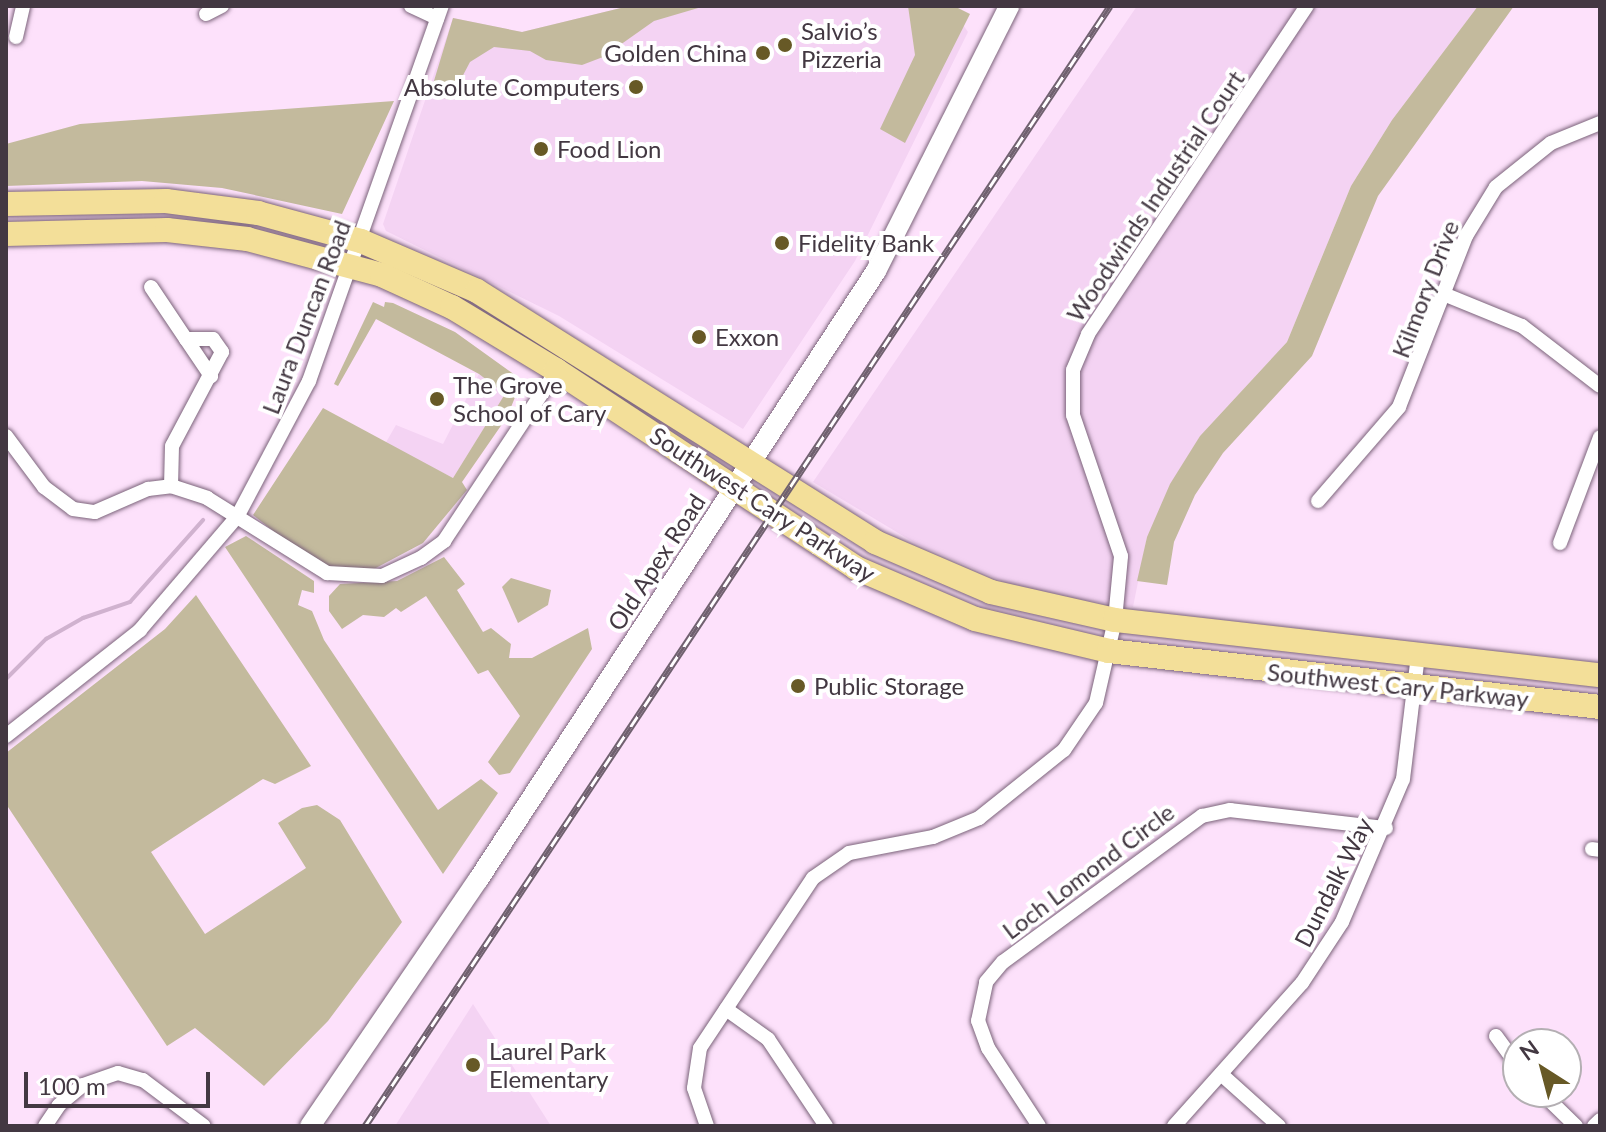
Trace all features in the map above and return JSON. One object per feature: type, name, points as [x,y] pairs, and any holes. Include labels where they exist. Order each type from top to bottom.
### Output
[{"type":"main road","name":"Old Apex Road","points":[[310,1126],[752,464],[876,271],[1009,6]]},
{"type":"main road","name":"Southwest Cary Parkway","points":[[6,204],[166,201],[258,213],[361,241],[477,291],[831,517],[935,572],[1040,607],[1115,620],[1600,675]]},
{"type":"main road","name":"Southwest Cary Parkway","points":[[6,234],[167,230],[247,239],[353,265],[452,307],[556,370],[830,552],[900,591],[1022,633],[1109,651],[1600,707]]},
{"type":"street","points":[[16,37],[23,6]]},
{"type":"street","points":[[206,14],[222,6]]},
{"type":"street","points":[[411,6],[440,12]]},
{"type":"street","name":"Woodwinds Industrial Court","points":[[707,1126],[694,1088],[695,1064],[726,1009],[823,868],[849,853],[933,837],[969,824],[1064,750],[1096,703],[1115,620],[1119,541],[1078,433],[1073,370],[1088,334],[1307,6]]},
{"type":"street","name":"Laura Duncan Road","points":[[6,736],[140,630],[237,517],[308,384],[353,265],[440,12]]},
{"type":"street","name":"Kilmory Drive","points":[[1318,501],[1399,407],[1446,295],[1466,236],[1496,187],[1551,143],[1600,123]]},
{"type":"street","points":[[151,287],[211,376]]},
{"type":"street","points":[[1446,295],[1522,326],[1600,386]]},
{"type":"street","points":[[171,486],[172,446],[211,376],[221,346],[203,336],[186,339]]},
{"type":"street","points":[[6,436],[11,457],[52,496],[83,512],[171,486],[237,517],[327,573],[351,578],[398,570],[444,541],[571,350]]},
{"type":"street","points":[[1560,543],[1566,517],[1600,437]]},
{"type":"street","name":"Dundalk Way","points":[[1174,1126],[1316,966],[1386,828],[1407,759],[1418,655]]},
{"type":"street","name":"Loch Lomond Circle","points":[[1039,1126],[988,1048],[978,1021],[986,982],[1003,962],[1202,816],[1230,810],[1386,828]]},
{"type":"street","points":[[726,1009],[768,1039],[826,1126]]},
{"type":"street","points":[[1496,1036],[1502,1044]]},
{"type":"street","points":[[45,1126],[59,1105],[83,1085],[118,1073],[143,1080],[204,1126]]},
{"type":"street","points":[[1221,1074],[1279,1126]]},
{"type":"street","points":[[1557,1108],[1576,1126]]},
{"type":"street","points":[[1594,1126],[1600,1120]]},
{"type":"shaded area","points":[[629,6],[950,6],[968,32],[855,261],[743,429],[559,316],[386,231],[383,224],[453,18],[522,32]]},
{"type":"shaded area","points":[[629,6],[705,6],[654,21],[603,57],[582,65],[546,60],[530,51],[494,47],[470,62],[450,100],[430,94],[453,18],[522,32]]},
{"type":"shaded area","points":[[908,6],[954,6],[970,14],[905,143],[880,129],[915,55]]},
{"type":"shaded area","points":[[1137,6],[1478,6],[1392,120],[1351,186],[1287,342],[1200,436],[1147,537],[1133,607],[1027,592],[915,543],[813,482]]},
{"type":"shaded area","points":[[1478,6],[1514,6],[1378,196],[1312,356],[1223,453],[1195,495],[1174,542],[1167,585],[1137,581],[1147,537],[1170,484],[1200,436],[1287,342],[1351,186],[1392,120]]},
{"type":"shaded area","points":[[394,101],[342,214],[222,188],[142,181],[6,186],[6,144],[80,124]]},
{"type":"shaded area","points":[[373,302],[384,307],[385,302],[393,303],[455,332],[522,380],[507,417],[462,482],[467,490],[423,543],[374,569],[333,569],[301,553],[253,515],[323,408],[453,478],[505,394],[479,374],[376,319],[338,386],[334,384]]},
{"type":"shaded area","points":[[479,374],[506,393],[453,478],[385,444],[396,425],[443,444]]},
{"type":"shaded area","points":[[246,536],[314,581],[314,593],[302,590],[298,605],[312,611],[324,640],[438,810],[481,779],[498,793],[443,874],[225,547]]},
{"type":"shaded area","points":[[444,557],[465,584],[457,590],[483,632],[491,628],[511,644],[509,658],[532,658],[588,628],[592,649],[510,773],[499,775],[488,762],[520,716],[488,670],[478,674],[426,596],[401,612],[396,608],[384,617],[363,615],[342,629],[329,611],[329,596],[340,584],[397,581]]},
{"type":"shaded area","points":[[511,578],[551,590],[548,605],[518,623],[502,587]]},
{"type":"shaded area","points":[[196,595],[311,766],[275,784],[263,779],[151,852],[205,934],[306,868],[278,823],[302,808],[317,805],[340,820],[402,922],[328,1021],[264,1086],[195,1028],[167,1046],[6,804],[6,753],[165,629]]},
{"type":"shaded area","name":"Laurel Park Elementary","points":[[473,1004],[551,1126],[395,1126]]},
{"type":"waterway","points":[[6,679],[46,639],[83,618],[130,602],[203,520]]},
{"type":"railway","points":[[365,1126],[1110,6]]},
{"type":"place","name":"Salvio’s Pizzeria","points":[[785,45]]},
{"type":"place","name":"Golden China","points":[[763,53]]},
{"type":"place","name":"Absolute Computers","points":[[636,87]]},
{"type":"place","name":"Food Lion","points":[[541,149]]},
{"type":"place","name":"Fidelity Bank","points":[[782,243]]},
{"type":"place","name":"Exxon","points":[[699,337]]},
{"type":"place","name":"The Grove School of Cary","points":[[437,399]]},
{"type":"place","name":"Public Storage","points":[[798,686]]},
{"type":"place","name":"Laurel Park Elementary","points":[[473,1065]]}]
